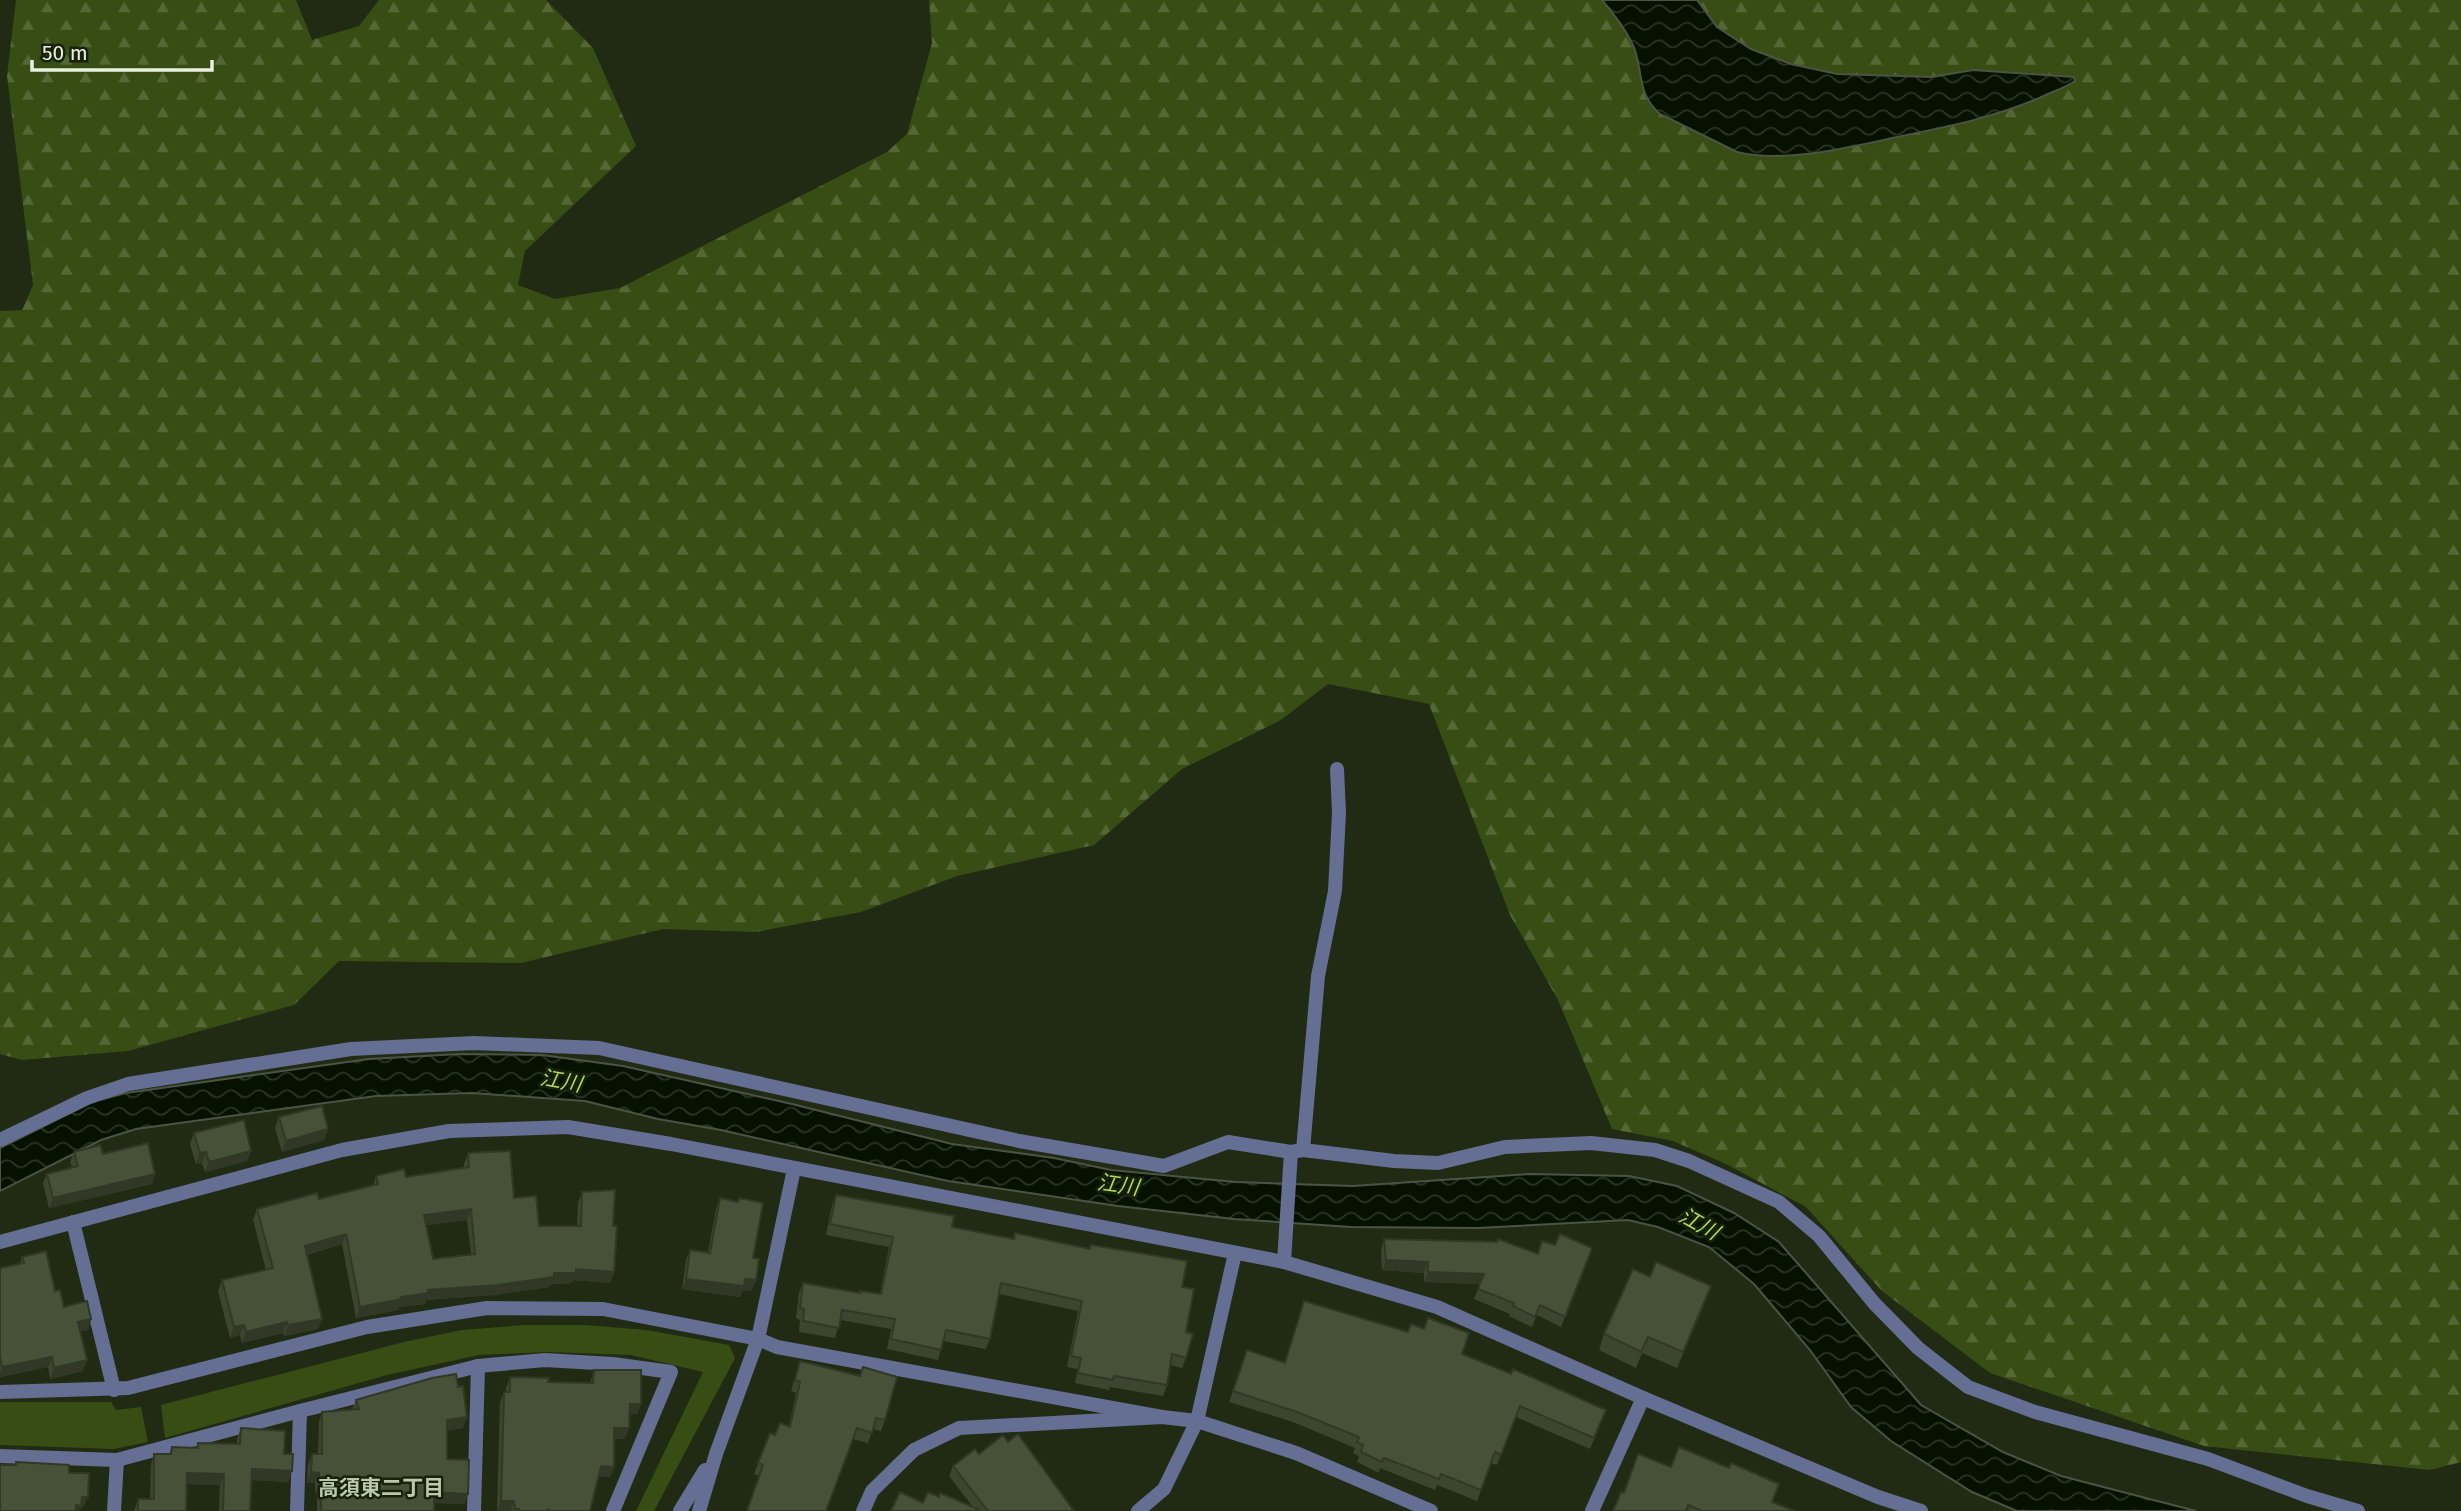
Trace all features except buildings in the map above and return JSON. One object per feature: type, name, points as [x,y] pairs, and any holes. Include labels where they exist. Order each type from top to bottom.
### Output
[{"type":"street","points":[[1284,1262],[1288,1208],[1318,976],[1335,891],[1339,813],[1337,769]]},
{"type":"street","points":[[0,1140],[87,1098],[128,1084],[351,1049],[474,1043],[599,1048],[1019,1141],[1164,1166],[1228,1142],[1394,1161],[1438,1163],[1505,1147],[1591,1143],[1655,1150],[1689,1161],[1779,1202],[1819,1236],[1874,1303],[1918,1348],[1968,1387],[2035,1412],[2208,1460],[2307,1496],[2358,1511]]},
{"type":"street","points":[[0,1242],[342,1150],[449,1132],[568,1126],[1284,1262],[1437,1307],[1643,1398],[1878,1497],[1921,1511]]},
{"type":"street","points":[[699,1511],[716,1454],[758,1339],[794,1169]]},
{"type":"street","points":[[74,1222],[114,1390]]},
{"type":"street","points":[[1138,1511],[1164,1489],[1197,1421],[1235,1254]]},
{"type":"street","points":[[0,1392],[114,1390],[367,1327],[487,1308],[603,1308],[758,1339],[777,1348],[1197,1421],[1296,1453],[1431,1511]]},
{"type":"street","points":[[0,1456],[117,1460],[300,1410],[478,1366],[545,1360],[613,1364],[671,1373],[613,1511]]},
{"type":"street","points":[[474,1511],[478,1366]]},
{"type":"street","points":[[1592,1511],[1643,1398]]},
{"type":"street","points":[[297,1511],[300,1410]]},
{"type":"street","points":[[863,1511],[872,1490],[914,1450],[959,1428],[1162,1417]]},
{"type":"street","points":[[680,1511],[716,1454]]},
{"type":"street","points":[[114,1511],[117,1460]]},
{"type":"green space","points":[[16,0],[296,0],[312,40],[359,26],[379,0],[546,0],[593,48],[636,146],[525,251],[518,285],[555,299],[620,288],[887,152],[907,134],[932,43],[929,0],[2461,0],[2461,1462],[2430,1470],[2204,1446],[1990,1373],[1882,1291],[1806,1207],[1726,1164],[1673,1141],[1612,1129],[1558,1000],[1510,915],[1429,704],[1328,684],[1281,720],[1182,769],[1094,845],[957,876],[861,912],[756,932],[663,929],[521,963],[339,961],[294,1005],[128,1051],[22,1060],[0,1054],[0,311],[22,310],[33,285],[7,76]]},
{"type":"green space","points":[[525,1325],[585,1325],[647,1330],[729,1345],[735,1358],[654,1511],[636,1511],[703,1372],[631,1355],[548,1352],[479,1355],[387,1375],[165,1438],[161,1405],[404,1342],[462,1330]]},
{"type":"green space","points":[[0,1402],[111,1402],[116,1410],[141,1407],[148,1442],[114,1449],[0,1445]]},
{"type":"water","points":[[1602,0],[1697,0],[1717,27],[1751,49],[1791,64],[1837,74],[1932,77],[1973,70],[2074,77],[2075,81],[1993,115],[1863,144],[1798,155],[1737,152],[1660,114],[1652,106],[1644,90],[1633,45]]},
{"type":"water","name":"江川","points":[[460,1054],[542,1055],[623,1066],[952,1144],[1054,1158],[1111,1170],[1235,1182],[1353,1186],[1529,1174],[1629,1176],[1677,1186],[1734,1213],[1779,1242],[1921,1405],[2003,1452],[2061,1476],[2196,1511],[2017,1511],[1972,1492],[1891,1441],[1851,1407],[1810,1350],[1754,1284],[1709,1247],[1658,1227],[1628,1220],[1478,1228],[1351,1227],[1234,1219],[1118,1206],[948,1181],[585,1101],[472,1093],[376,1096],[136,1129],[101,1140],[0,1191],[0,1148],[92,1102],[126,1093],[369,1059]]},
{"type":"district","name":"高須東二丁目","points":[[381,1488]]}]
